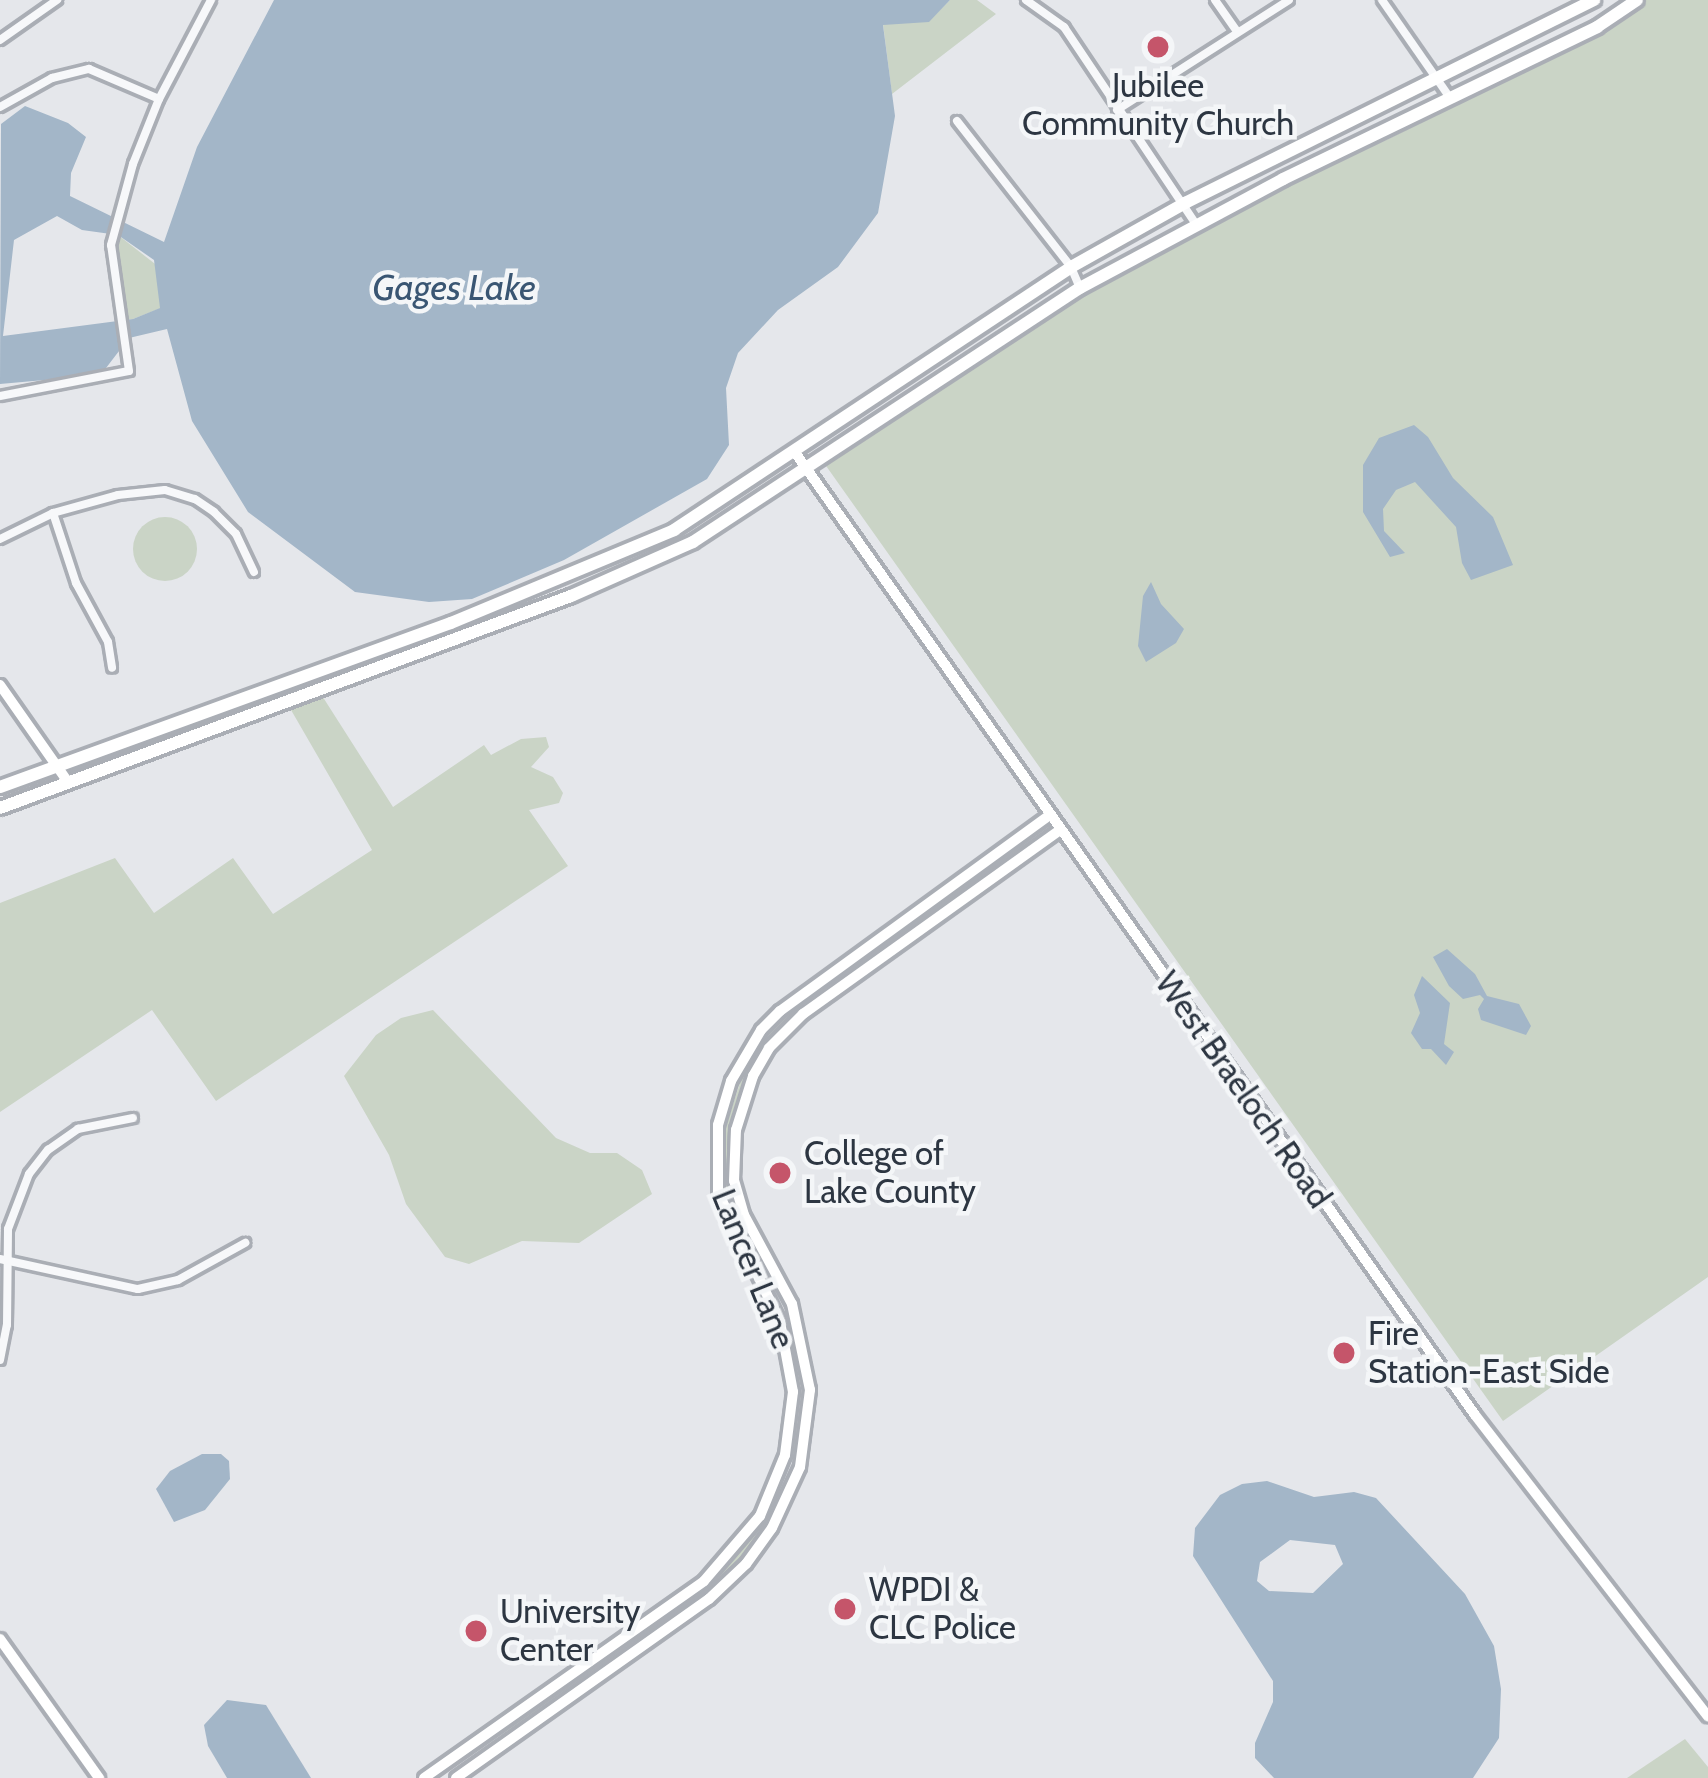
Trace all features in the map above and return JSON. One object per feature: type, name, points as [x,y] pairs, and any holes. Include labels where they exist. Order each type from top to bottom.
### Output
[{"type":"main road","points":[[0,788],[611,560],[674,530],[1071,268],[1185,202],[1594,0]]},
{"type":"main road","points":[[0,808],[634,571],[693,542],[1079,288],[1196,224],[1598,27],[1637,0]]},
{"type":"street","points":[[0,40],[57,0]]},
{"type":"street","points":[[0,396],[129,371],[111,244],[159,99],[211,0]]},
{"type":"street","points":[[1026,0],[1064,27],[1196,224]]},
{"type":"street","points":[[1215,0],[1238,31]]},
{"type":"street","points":[[1118,110],[1288,0]]},
{"type":"street","points":[[1382,0],[1450,100]]},
{"type":"street","points":[[0,107],[71,70],[105,73],[159,99]]},
{"type":"street","points":[[957,121],[1071,268],[1079,288]]},
{"type":"street","name":"West Braeloch Road","points":[[794,451],[1475,1415],[1708,1717]]},
{"type":"street","points":[[0,539],[53,513],[165,490],[195,499],[236,534],[254,572]]},
{"type":"street","points":[[53,513],[76,583],[108,642],[112,668]]},
{"type":"street","points":[[0,685],[68,782]]},
{"type":"street","name":"Lancer Lane","points":[[424,1778],[704,1581],[760,1516],[785,1455],[793,1392],[780,1322],[718,1192],[716,1143],[731,1082],[753,1042],[780,1011],[1049,815]]},
{"type":"street","name":"Lancer Lane","points":[[456,1778],[709,1599],[746,1564],[772,1528],[800,1467],[810,1390],[792,1304],[744,1215],[734,1181],[736,1130],[753,1076],[770,1048],[803,1014],[1060,830]]},
{"type":"street","points":[[0,1360],[11,1212],[37,1162],[78,1130],[133,1118]]},
{"type":"street","points":[[4,1260],[102,1285],[138,1289],[178,1280],[245,1244]]},
{"type":"street","points":[[0,1639],[99,1778]]},
{"type":"green space","points":[[950,0],[977,0],[996,14],[892,94],[883,24],[929,21]]},
{"type":"green space","points":[[1639,0],[1708,0],[1708,1277],[1503,1421],[824,463],[1088,284],[1209,217],[1386,140],[1562,52]]},
{"type":"green space","points":[[118,235],[159,267],[161,308],[133,319],[125,320],[115,259]]},
{"type":"green space","points":[[165,517],[188,526],[197,549],[188,572],[165,581],[142,572],[133,549],[142,526]]},
{"type":"green space","points":[[319,691],[393,807],[484,745],[491,755],[521,739],[546,737],[549,747],[531,767],[553,777],[563,793],[559,803],[529,810],[568,866],[216,1101],[152,1010],[0,1112],[0,903],[115,858],[154,913],[233,858],[273,914],[372,850],[287,703]]},
{"type":"green space","points":[[1022,843],[1025,848],[946,905],[942,899]]},
{"type":"green space","points":[[911,922],[914,927],[828,979],[824,974]]},
{"type":"green space","points":[[792,1008],[795,1013],[767,1042],[748,1073],[731,1129],[728,1177],[750,1238],[745,1242],[722,1188],[723,1134],[748,1059]]},
{"type":"green space","points":[[433,1010],[556,1138],[590,1153],[617,1153],[642,1170],[652,1194],[579,1243],[522,1241],[469,1264],[445,1257],[406,1204],[389,1155],[344,1076],[376,1035],[401,1018]]},
{"type":"green space","points":[[773,1503],[779,1506],[752,1548],[723,1581],[687,1608],[683,1602],[731,1562]]},
{"type":"green space","points":[[647,1628],[651,1634],[442,1775],[438,1769]]},
{"type":"green space","points":[[1685,1739],[1708,1767],[1708,1778],[1627,1778]]},
{"type":"water","name":"Gages Lake","points":[[274,0],[950,0],[929,22],[883,25],[895,116],[878,213],[838,267],[778,310],[738,353],[726,388],[729,445],[707,479],[564,560],[472,599],[429,602],[355,592],[248,512],[192,421],[167,329],[129,338],[106,368],[89,376],[0,384],[1,124],[25,106],[68,123],[86,137],[71,173],[70,196],[164,242],[197,147]],"holes":[[[57,216],[82,230],[118,235],[154,260],[160,308],[133,319],[3,336],[14,240]]]},
{"type":"water","points":[[1414,425],[1428,437],[1453,478],[1493,517],[1513,565],[1471,580],[1462,563],[1456,527],[1415,482],[1396,490],[1383,509],[1384,531],[1405,553],[1390,557],[1363,512],[1363,465],[1379,438]]},
{"type":"water","points":[[1151,582],[1161,604],[1184,629],[1176,643],[1146,662],[1138,646],[1143,596]]},
{"type":"water","points":[[1447,949],[1475,974],[1487,996],[1519,1004],[1531,1026],[1526,1035],[1481,1020],[1478,1009],[1484,999],[1480,995],[1463,999],[1449,986],[1433,957]]},
{"type":"water","points":[[1422,976],[1450,1003],[1444,1044],[1454,1052],[1446,1065],[1431,1049],[1422,1049],[1411,1033],[1420,1013],[1414,995]]},
{"type":"water","points":[[202,1454],[221,1454],[229,1461],[230,1479],[205,1510],[174,1522],[156,1489],[170,1471]]},
{"type":"water","points":[[1267,1481],[1314,1497],[1354,1492],[1376,1498],[1465,1594],[1494,1646],[1501,1689],[1499,1738],[1473,1778],[1274,1778],[1255,1758],[1255,1743],[1273,1702],[1273,1681],[1193,1556],[1195,1528],[1220,1495],[1242,1484]],"holes":[[[1290,1540],[1335,1545],[1343,1564],[1313,1593],[1269,1591],[1257,1581],[1260,1562]]]},
{"type":"water","points":[[227,1700],[266,1705],[311,1778],[227,1778],[208,1746],[204,1725]]},
{"type":"place","name":"Jubilee Community Church","points":[[1158,47]]},
{"type":"place","name":"College of Lake County","points":[[780,1173]]},
{"type":"place","name":"Fire Station-East Side","points":[[1344,1353]]},
{"type":"place","name":"WPDI & CLC Police","points":[[845,1609]]},
{"type":"place","name":"University Center","points":[[476,1631]]}]
